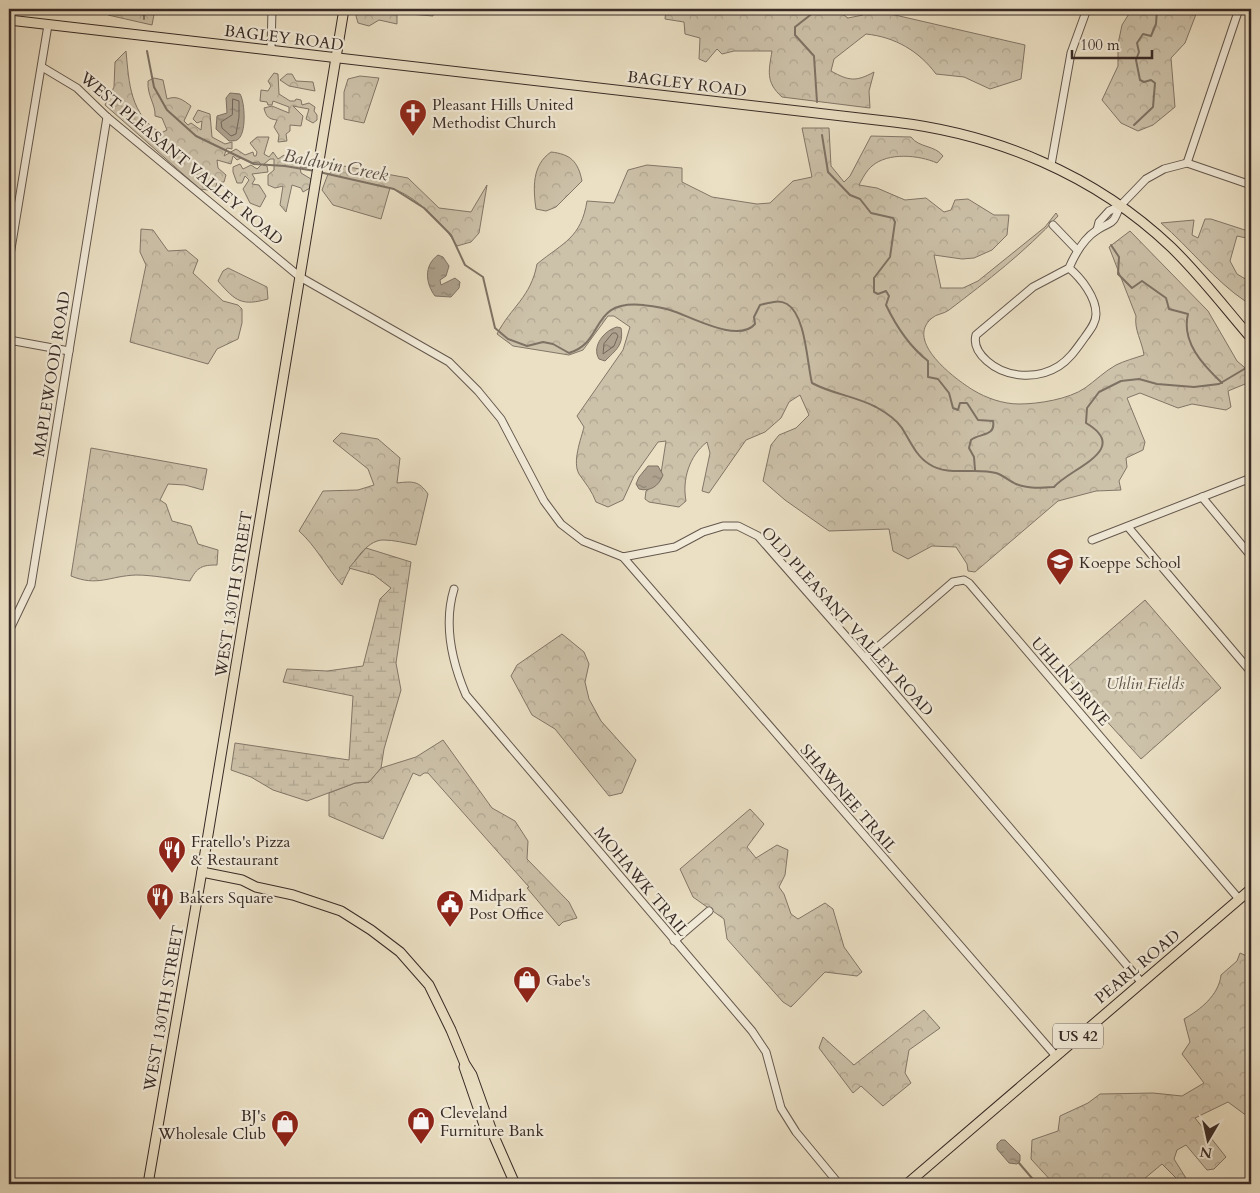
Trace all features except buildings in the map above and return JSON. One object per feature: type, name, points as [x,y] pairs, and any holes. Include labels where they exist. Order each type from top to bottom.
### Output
[{"type":"main road","name":"WEST 130TH STREET","points":[[148,1184],[320,165],[344,9]]},
{"type":"main road","points":[[9,20],[48,25]]},
{"type":"main road","name":"BAGLEY ROAD","points":[[48,25],[918,125],[981,139],[1050,165],[1120,206],[1170,246],[1251,338]]},
{"type":"main road","points":[[202,872],[252,884],[256,888],[293,894],[341,911],[371,930],[400,952],[429,985],[465,1064],[472,1075],[493,1134],[515,1184]]},
{"type":"main road","name":"PEARL ROAD","points":[[907,1184],[1055,1055],[1251,889]]},
{"type":"street","points":[[271,50],[272,9]]},
{"type":"street","points":[[1050,165],[1072,52],[1085,9]]},
{"type":"street","points":[[1187,163],[1239,9]]},
{"type":"street","points":[[9,261],[48,25]]},
{"type":"street","name":"WEST PLEASANT VALLEY ROAD","points":[[42,67],[77,88],[300,277]]},
{"type":"street","name":"MAPLEWOOD ROAD","points":[[9,631],[31,585],[108,116]]},
{"type":"street","points":[[1069,268],[1083,281],[1096,313],[1092,327],[1071,356],[1058,367],[1017,376],[999,371],[979,352],[974,342],[976,335],[985,325],[1033,287],[1069,268],[1077,250],[1097,230],[1107,227],[1115,219],[1120,206],[1146,179],[1164,169],[1187,163],[1251,185]]},
{"type":"street","points":[[1053,225],[1077,250]]},
{"type":"street","points":[[300,277],[449,362],[478,391],[501,419],[544,500],[561,524],[583,541],[623,557]]},
{"type":"street","points":[[9,340],[69,351]]},
{"type":"street","points":[[1092,540],[1251,478]]},
{"type":"street","points":[[1202,497],[1251,556]]},
{"type":"street","name":"OLD PLEASANT VALLEY ROAD","points":[[623,557],[675,547],[703,532],[723,526],[738,526],[758,536],[865,658],[1142,983]]},
{"type":"street","points":[[1128,527],[1251,672]]},
{"type":"street","name":"SHAWNEE TRAIL","points":[[623,557],[1055,1055]]},
{"type":"street","name":"UHLIN DRIVE","points":[[865,658],[953,582],[964,580],[969,583],[1240,899]]},
{"type":"street","name":"MOHAWK TRAIL","points":[[454,589],[449,604],[451,654],[466,694],[752,1032],[766,1052],[781,1108],[796,1132],[839,1184]]},
{"type":"street","points":[[674,941],[709,911]]},
{"type":"green space","points":[[108,9],[155,9],[152,25],[108,15]]},
{"type":"green space","points":[[358,9],[434,9],[433,16],[397,13],[397,24],[379,20],[369,26],[358,23],[356,16]]},
{"type":"green space","points":[[666,9],[835,9],[848,18],[863,15],[865,9],[869,9],[1025,45],[1021,79],[990,89],[964,77],[936,74],[922,58],[906,46],[887,38],[866,34],[834,59],[831,71],[852,79],[857,79],[874,72],[869,91],[870,108],[782,97],[771,81],[769,70],[772,51],[734,51],[722,54],[717,49],[706,62],[699,59],[700,38],[685,34],[684,22],[665,19]]},
{"type":"green space","points":[[1132,9],[1198,9],[1185,43],[1171,58],[1175,107],[1153,125],[1138,131],[1121,123],[1102,100],[1118,66],[1118,44],[1122,25]]},
{"type":"green space","points":[[126,51],[128,75],[133,97],[137,108],[151,126],[161,133],[167,130],[162,118],[155,116],[148,81],[154,78],[163,80],[167,99],[177,98],[191,106],[184,121],[188,125],[191,123],[201,130],[202,121],[197,123],[193,119],[198,110],[210,114],[212,137],[225,144],[232,142],[232,149],[227,148],[224,156],[236,149],[245,155],[253,152],[254,156],[256,156],[257,152],[250,143],[257,137],[269,137],[264,154],[269,157],[273,152],[278,159],[284,155],[289,161],[308,162],[307,168],[300,167],[301,173],[311,179],[310,188],[303,192],[301,188],[292,185],[286,212],[280,205],[283,186],[275,188],[268,185],[268,175],[274,170],[274,159],[270,159],[263,165],[267,166],[268,172],[252,174],[255,179],[252,184],[259,185],[266,196],[260,207],[250,203],[243,189],[249,180],[245,176],[242,183],[237,183],[233,167],[240,164],[243,169],[251,165],[257,169],[261,165],[259,162],[252,163],[241,158],[237,160],[233,156],[231,164],[217,160],[218,168],[226,175],[224,182],[217,182],[215,191],[200,189],[105,105],[114,87],[115,62]]},
{"type":"green space","points":[[274,73],[278,74],[279,94],[290,101],[301,100],[302,105],[309,103],[315,107],[314,111],[317,115],[317,120],[313,123],[306,119],[309,109],[293,106],[303,116],[301,126],[290,125],[290,131],[286,134],[287,141],[278,142],[279,135],[274,127],[277,120],[268,117],[264,108],[272,106],[289,113],[289,107],[273,101],[272,105],[268,105],[267,102],[260,101],[261,90],[268,91],[271,86],[268,81]]},
{"type":"green space","points":[[287,74],[292,74],[296,81],[313,82],[315,91],[289,86],[280,80]]},
{"type":"green space","points":[[360,76],[379,78],[364,123],[344,119],[344,92],[348,79]]},
{"type":"green space","points":[[802,128],[829,128],[831,166],[844,182],[850,176],[871,136],[911,137],[914,141],[940,152],[943,156],[937,163],[922,158],[904,156],[886,158],[870,168],[859,185],[877,188],[905,200],[926,198],[944,212],[951,210],[955,200],[968,199],[994,215],[1009,215],[1007,235],[992,250],[974,258],[962,259],[934,255],[941,288],[963,288],[978,281],[1045,227],[1056,213],[1058,216],[1005,266],[949,310],[932,318],[925,327],[924,337],[928,348],[935,358],[955,377],[978,393],[995,400],[1013,404],[1054,400],[1078,392],[1116,365],[1144,355],[1136,326],[1136,316],[1109,247],[1130,231],[1208,311],[1237,361],[1251,373],[1250,382],[1228,391],[1231,407],[1226,410],[1192,404],[1178,408],[1140,393],[1127,398],[1145,442],[1143,450],[1126,458],[1127,467],[1119,481],[1121,490],[1096,491],[1058,501],[975,572],[968,571],[967,564],[956,547],[932,546],[908,559],[893,551],[889,529],[829,531],[785,500],[763,481],[771,445],[779,435],[796,428],[809,415],[800,395],[789,402],[781,418],[765,432],[746,440],[709,493],[702,491],[710,453],[707,442],[691,461],[688,469],[685,485],[686,501],[679,507],[649,502],[645,499],[646,491],[660,480],[666,441],[658,442],[634,476],[623,500],[608,507],[596,502],[577,469],[578,451],[584,427],[577,416],[623,350],[630,327],[614,316],[608,316],[583,350],[569,355],[513,346],[497,334],[525,294],[537,264],[563,244],[576,231],[587,201],[614,203],[628,170],[647,165],[682,168],[682,182],[712,197],[757,204],[770,203],[793,181],[812,177]]},
{"type":"green space","points":[[551,152],[572,160],[578,168],[582,181],[556,207],[546,211],[536,209],[534,185],[540,163]]},
{"type":"green space","points":[[338,165],[408,178],[439,208],[471,212],[487,185],[479,233],[471,242],[457,246],[445,229],[419,203],[390,188],[381,219],[333,205],[322,190],[332,167]]},
{"type":"green space","points":[[1205,219],[1211,219],[1251,232],[1251,239],[1237,236],[1230,261],[1237,274],[1247,280],[1249,291],[1245,301],[1223,284],[1161,223],[1194,220],[1192,235],[1198,238]]},
{"type":"green space","points":[[141,229],[153,230],[168,251],[186,250],[198,260],[193,273],[223,301],[238,305],[242,309],[242,323],[238,339],[217,349],[208,364],[130,342],[146,265],[140,252]]},
{"type":"green space","points":[[228,268],[267,287],[268,299],[246,302],[235,298],[218,281],[223,271]]},
{"type":"green space","points":[[341,433],[378,439],[400,458],[397,483],[418,484],[428,494],[416,545],[384,540],[370,544],[358,556],[342,585],[311,543],[299,531],[323,491],[358,490],[374,485],[368,469],[333,441]]},
{"type":"green space","points":[[91,448],[207,469],[203,490],[185,485],[168,484],[160,500],[166,504],[172,521],[191,526],[198,544],[218,550],[217,565],[200,568],[190,581],[136,575],[89,581],[71,576]]},
{"type":"green space","points":[[366,548],[411,562],[396,663],[401,690],[384,749],[381,768],[369,782],[355,783],[307,801],[273,790],[251,777],[231,770],[235,743],[349,760],[353,696],[283,682],[287,669],[327,671],[363,666],[380,599],[391,588],[374,575],[349,568]]},
{"type":"green space","name":"Uhlin Fields","points":[[1145,600],[1221,688],[1141,759],[1062,672]]},
{"type":"green space","points":[[562,634],[584,652],[589,664],[585,682],[589,699],[601,721],[636,760],[622,793],[609,796],[555,729],[532,715],[511,676],[517,665]]},
{"type":"green space","points":[[443,740],[492,808],[515,821],[528,841],[527,859],[569,902],[577,918],[563,922],[559,926],[527,888],[529,887],[428,773],[420,776],[413,773],[383,839],[329,816],[329,793],[355,783],[369,782],[381,768],[416,757]]},
{"type":"green space","points":[[750,809],[764,824],[747,847],[756,858],[777,845],[788,850],[785,875],[779,887],[784,894],[791,914],[798,919],[825,903],[833,909],[844,947],[862,972],[857,976],[825,972],[791,1007],[783,1002],[727,939],[724,919],[693,897],[680,869]]},
{"type":"green space","points":[[1240,953],[1251,958],[1251,1119],[1228,1102],[1195,1118],[1226,1157],[1214,1169],[1207,1170],[1186,1145],[1177,1150],[1174,1159],[1189,1183],[1182,1184],[1162,1164],[1138,1184],[1054,1184],[1031,1159],[1032,1140],[1058,1131],[1060,1116],[1088,1103],[1100,1094],[1153,1093],[1182,1096],[1204,1083],[1182,1054],[1190,1042],[1184,1019],[1208,1001],[1217,989],[1221,975],[1237,961]]},
{"type":"green space","points":[[924,1010],[940,1028],[909,1050],[905,1073],[911,1083],[883,1106],[861,1086],[853,1093],[819,1048],[823,1037],[854,1065]]},
{"type":"water","points":[[230,93],[240,94],[242,98],[244,125],[240,137],[229,141],[216,129],[217,116],[227,113],[226,98]]},
{"type":"water","points":[[438,255],[443,257],[449,266],[446,276],[440,280],[441,285],[455,278],[460,282],[459,288],[451,297],[435,296],[428,281],[430,264]]},
{"type":"water","points":[[617,327],[621,328],[622,334],[618,347],[605,361],[599,359],[597,349],[600,339],[608,331]]},
{"type":"water","points":[[648,466],[658,466],[663,475],[654,487],[647,490],[639,489],[636,484]]},
{"type":"water","points":[[1001,1140],[1005,1140],[1020,1155],[1020,1161],[1017,1164],[1009,1163],[997,1149],[997,1144]]},
{"type":"waterway","points":[[144,9],[144,19]]},
{"type":"waterway","points":[[817,102],[814,56],[795,35],[795,27],[818,9]]},
{"type":"waterway","points":[[1134,125],[1153,107],[1155,83],[1151,80],[1144,82],[1140,80],[1136,60],[1139,52],[1137,43],[1143,34],[1151,36],[1156,24],[1157,9]]},
{"type":"waterway","name":"Baldwin Creek","points":[[147,51],[154,87],[167,110],[196,136],[254,164],[285,166],[315,171]]},
{"type":"waterway","points":[[822,135],[828,172],[850,195],[860,199],[871,213],[893,218],[895,222],[890,257],[874,278],[874,292],[878,294],[886,291],[889,296],[886,305],[894,321],[909,342],[928,361],[928,377],[938,379],[949,393],[953,408],[958,410],[960,403],[967,403],[978,420],[993,421],[992,430],[971,440],[969,448],[974,457],[975,470]]},
{"type":"waterway","name":"Baldwin Creek","points":[[319,172],[394,189],[424,208],[451,235],[465,265],[483,277],[495,328],[508,339],[527,346],[543,342],[553,344],[569,353],[581,347],[589,340],[605,315],[614,309],[626,305],[664,308],[714,327],[737,331],[747,329],[755,324],[754,317],[760,305],[770,302],[784,303],[793,310],[802,329],[812,383],[827,390],[868,403],[887,413],[900,425],[920,457],[936,468],[953,471],[988,471],[999,474],[1025,487],[1054,487],[1093,458],[1100,450],[1103,442],[1098,433],[1086,423],[1087,408],[1099,392],[1121,381],[1139,379],[1157,384],[1194,387],[1219,384],[1251,365]]},
{"type":"waterway","points":[[1111,245],[1119,257],[1118,274],[1132,288],[1142,281],[1166,298],[1169,309],[1188,314],[1188,334],[1195,352],[1222,383]]},
{"type":"waterway","points":[[1019,1163],[1037,1184]]},
{"type":"place","name":"Pleasant Hills United Methodist Church","points":[[413,137]]},
{"type":"place","name":"Koeppe School","points":[[1060,586]]},
{"type":"place","name":"Fratello's Pizza & Restaurant","points":[[172,874]]},
{"type":"place","name":"Bakers Square","points":[[160,921]]},
{"type":"place","name":"Midpark Post Office","points":[[450,928]]},
{"type":"place","name":"Gabe's","points":[[527,1004]]},
{"type":"place","name":"Cleveland Furniture Bank","points":[[421,1145]]},
{"type":"place","name":"BJ's Wholesale Club","points":[[285,1148]]}]
